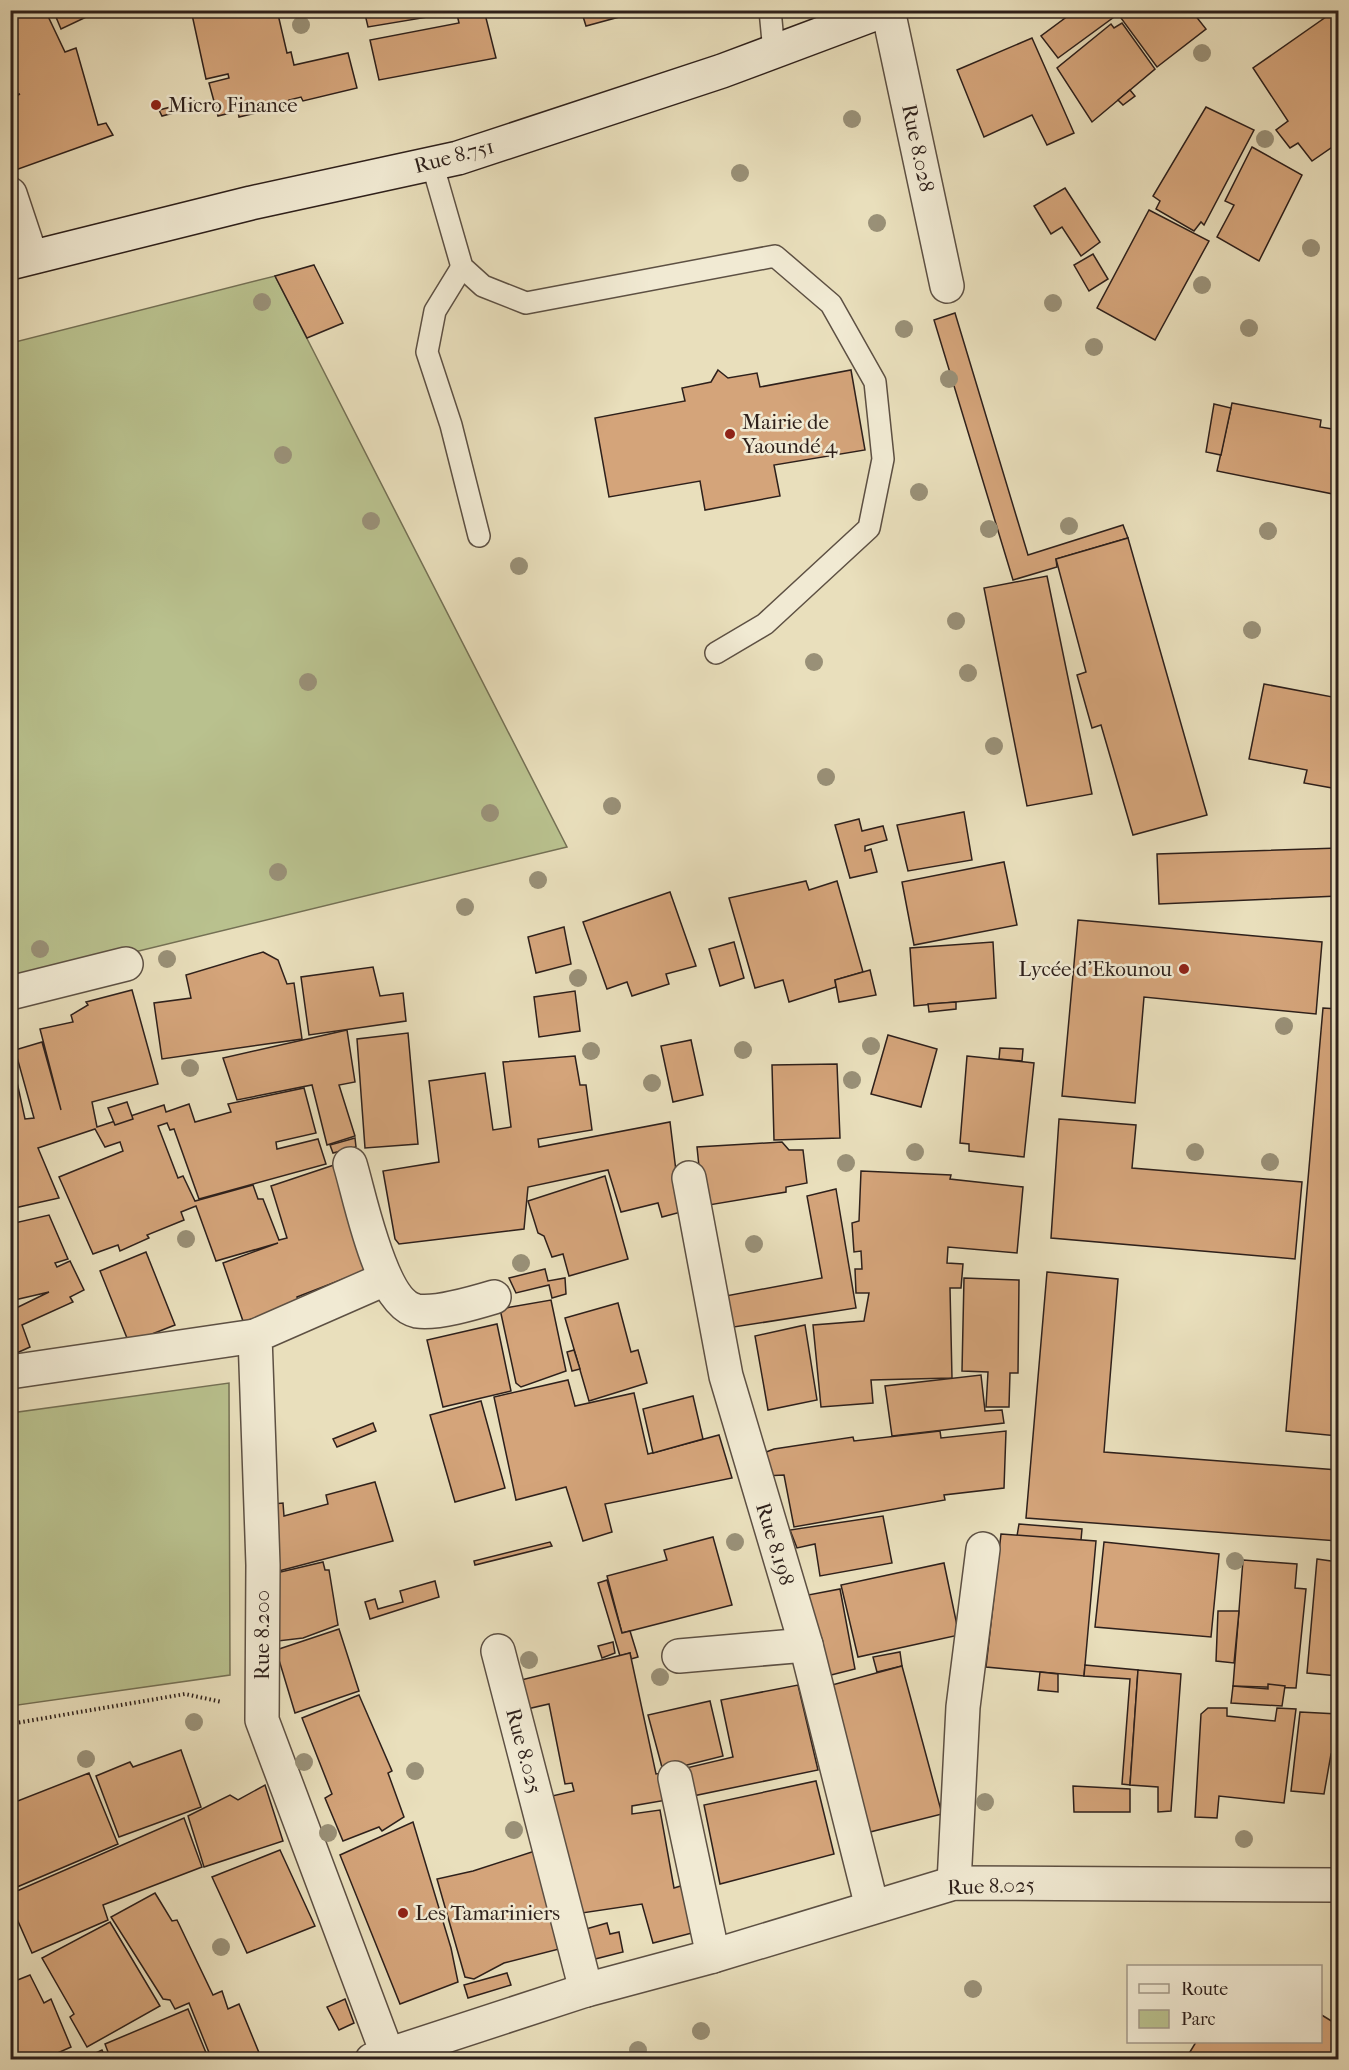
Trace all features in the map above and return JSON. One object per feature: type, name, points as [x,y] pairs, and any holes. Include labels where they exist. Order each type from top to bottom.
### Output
[{"type":"street","name":"Rue 8.751","points":[[21,260],[251,203],[458,158],[722,71],[887,10]]},
{"type":"street","name":"Rue 8.028","points":[[887,10],[947,286]]},
{"type":"street","points":[[10,194],[21,260]]},
{"type":"street","points":[[10,993],[126,964]]},
{"type":"street","points":[[350,1164],[385,1279],[399,1300],[415,1311],[434,1310],[494,1297]]},
{"type":"street","name":"Rue 8.198","points":[[689,1178],[726,1376],[806,1645],[872,1907]]},
{"type":"street","points":[[10,1372],[255,1336],[385,1279]]},
{"type":"street","name":"Rue 8.200","points":[[255,1336],[263,1564],[262,1720],[379,2056]]},
{"type":"street","points":[[954,1883],[963,1707],[983,1549]]},
{"type":"street","points":[[679,1656],[806,1645]]},
{"type":"street","name":"Rue 8.025","points":[[498,1651],[586,1990]]},
{"type":"street","points":[[675,1778],[713,1956]]},
{"type":"street","name":"Rue 8.025","points":[[379,2056],[586,1990],[713,1956],[954,1883],[1338,1885]]},
{"type":"lane","points":[[770,10],[774,52]]},
{"type":"lane","points":[[432,163],[462,267],[483,286],[526,303],[775,256],[831,304],[875,382],[883,459],[869,528],[765,624],[716,653]]},
{"type":"lane","points":[[462,267],[435,311],[427,352],[451,425],[478,536]]},
{"type":"path","points":[[10,1724],[185,1694],[218,1700],[262,1720]]},
{"type":"green space","points":[[275,276],[567,847],[11,982],[11,343]]},
{"type":"green space","points":[[229,1383],[230,1675],[11,1706],[11,1413]]},
{"type":"building","points":[[10,10],[45,10],[65,52],[76,48],[98,125],[106,123],[113,135],[10,172],[10,99],[20,94],[10,95]]},
{"type":"building","points":[[53,10],[101,10],[61,29]]},
{"type":"building","points":[[191,10],[277,10],[287,53],[291,52],[294,65],[348,53],[357,88],[303,101],[301,97],[289,100],[290,105],[239,117],[238,111],[218,116],[209,83],[229,78],[228,74],[206,79]]},
{"type":"building","points":[[364,10],[451,10],[452,13],[368,27]]},
{"type":"building","points":[[456,10],[484,10],[496,58],[379,80],[370,40],[459,23]]},
{"type":"building","points":[[581,10],[645,10],[586,26]]},
{"type":"building","points":[[1076,10],[1110,10],[1114,17],[1058,58],[1041,36]]},
{"type":"building","points":[[1123,10],[1191,10],[1206,29],[1157,67],[1118,14]]},
{"type":"building","points":[[1338,10],[1338,143],[1312,161],[1298,143],[1290,148],[1276,130],[1288,121],[1253,68]]},
{"type":"building","points":[[1122,23],[1155,69],[1092,122],[1057,68],[1111,24],[1114,28]]},
{"type":"building","points":[[1032,38],[1074,133],[1047,145],[1032,115],[984,137],[957,70]]},
{"type":"building","points":[[1130,90],[1135,96],[1123,105],[1118,100]]},
{"type":"building","points":[[194,101],[196,107],[162,116],[159,110]]},
{"type":"building","points":[[1206,107],[1254,130],[1204,225],[1201,222],[1194,231],[1156,209],[1160,201],[1153,196]]},
{"type":"building","points":[[1252,147],[1302,175],[1259,261],[1217,237],[1234,205],[1225,201]]},
{"type":"building","points":[[1065,188],[1100,242],[1081,256],[1062,227],[1051,234],[1034,206]]},
{"type":"building","points":[[1149,210],[1209,241],[1155,340],[1097,308]]},
{"type":"building","points":[[1093,254],[1108,279],[1089,291],[1074,265]]},
{"type":"building","points":[[314,265],[343,323],[307,338],[275,276]]},
{"type":"building","points":[[955,313],[1028,555],[1123,525],[1128,538],[1056,559],[1057,567],[1013,580],[934,320]]},
{"type":"building","name":"Mairie de Yaoundé 4","points":[[718,370],[728,378],[757,373],[760,387],[851,370],[865,450],[774,465],[780,496],[705,510],[700,481],[609,497],[595,418],[685,401],[682,388],[711,382]]},
{"type":"building","points":[[1232,403],[1321,420],[1320,427],[1338,430],[1338,495],[1217,471]]},
{"type":"building","points":[[1214,404],[1231,408],[1221,455],[1206,452]]},
{"type":"building","points":[[1128,538],[1207,815],[1133,835],[1101,725],[1092,728],[1077,675],[1086,672],[1056,559]]},
{"type":"building","points":[[1047,576],[1092,794],[1027,806],[984,588]]},
{"type":"building","points":[[1264,684],[1338,698],[1338,789],[1304,783],[1307,770],[1249,759]]},
{"type":"building","points":[[964,812],[972,860],[908,871],[897,825]]},
{"type":"building","points":[[859,819],[862,831],[883,826],[887,840],[865,846],[865,851],[871,849],[877,872],[850,878],[835,825]]},
{"type":"building","points":[[1338,848],[1338,896],[1159,904],[1157,854]]},
{"type":"building","points":[[1004,862],[1017,925],[914,945],[902,882]]},
{"type":"building","points":[[806,881],[809,890],[837,881],[863,972],[835,980],[836,987],[789,1002],[783,980],[755,988],[729,898]]},
{"type":"building","points":[[670,892],[696,966],[666,974],[669,984],[632,996],[627,982],[607,989],[583,922]]},
{"type":"building","points":[[1078,920],[1322,942],[1316,1014],[1144,997],[1135,1103],[1062,1096]]},
{"type":"building","points":[[564,927],[571,964],[536,973],[528,937]]},
{"type":"building","points":[[734,942],[744,978],[720,986],[709,949]]},
{"type":"building","points":[[993,942],[996,998],[914,1006],[910,948]]},
{"type":"building","points":[[263,952],[278,960],[287,984],[294,983],[302,1039],[162,1059],[154,1003],[191,998],[186,975]]},
{"type":"building","points":[[373,967],[380,996],[403,993],[406,1021],[309,1035],[301,977]]},
{"type":"building","points":[[870,970],[876,995],[839,1002],[835,980]]},
{"type":"building","points":[[132,990],[158,1084],[92,1102],[97,1127],[164,1105],[166,1112],[189,1104],[195,1122],[231,1112],[228,1104],[304,1088],[316,1133],[276,1142],[277,1149],[318,1139],[326,1164],[199,1199],[174,1129],[170,1130],[167,1123],[158,1126],[178,1178],[183,1176],[195,1201],[253,1185],[258,1199],[263,1199],[279,1240],[287,1238],[271,1186],[337,1164],[369,1269],[297,1297],[299,1304],[244,1324],[223,1263],[278,1243],[216,1261],[196,1206],[181,1212],[184,1220],[147,1235],[149,1238],[120,1251],[118,1245],[93,1254],[59,1177],[123,1151],[120,1142],[105,1147],[95,1129],[38,1148],[59,1198],[10,1209],[10,1050],[25,1119],[34,1118],[15,1050],[42,1042],[61,1110],[40,1029],[73,1022],[71,1015],[88,1005],[86,1002]]},
{"type":"building","points":[[575,991],[580,1031],[539,1037],[534,997]]},
{"type":"building","points":[[956,1002],[956,1009],[929,1012],[928,1004]]},
{"type":"building","points":[[1323,1008],[1338,1009],[1338,1436],[1286,1431]]},
{"type":"building","points":[[347,1030],[355,1082],[339,1085],[355,1136],[327,1145],[312,1085],[237,1100],[223,1058]]},
{"type":"building","points":[[408,1033],[418,1144],[365,1148],[357,1039]]},
{"type":"building","points":[[888,1035],[937,1049],[921,1107],[871,1094]]},
{"type":"building","points":[[691,1040],[703,1095],[673,1102],[661,1046]]},
{"type":"building","points":[[1000,1048],[1023,1049],[1022,1061],[999,1059]]},
{"type":"building","points":[[575,1056],[580,1085],[586,1085],[592,1130],[538,1139],[539,1147],[670,1122],[681,1212],[662,1217],[658,1203],[621,1212],[608,1170],[528,1187],[524,1229],[399,1244],[395,1239],[383,1171],[439,1162],[429,1081],[485,1073],[493,1130],[511,1127],[503,1062]]},
{"type":"building","points":[[967,1056],[1034,1063],[1024,1157],[969,1151],[969,1144],[960,1143]]},
{"type":"building","points":[[837,1064],[840,1138],[774,1140],[772,1065]]},
{"type":"building","points":[[127,1102],[133,1119],[115,1125],[108,1108]]},
{"type":"building","points":[[1059,1119],[1136,1125],[1132,1168],[1302,1182],[1295,1259],[1051,1238]]},
{"type":"building","points":[[355,1138],[356,1147],[333,1153],[330,1145]]},
{"type":"building","points":[[782,1142],[789,1150],[803,1150],[807,1183],[786,1187],[786,1192],[703,1206],[697,1147]]},
{"type":"building","points":[[861,1171],[951,1175],[950,1179],[1023,1187],[1017,1253],[948,1247],[947,1263],[963,1264],[961,1288],[950,1288],[952,1378],[871,1380],[873,1403],[821,1407],[813,1325],[864,1321],[869,1293],[856,1293],[855,1269],[862,1269],[861,1251],[854,1252],[852,1223],[859,1221]]},
{"type":"building","points":[[605,1176],[628,1259],[569,1276],[563,1254],[552,1257],[544,1236],[538,1233],[528,1201]]},
{"type":"building","points":[[836,1189],[856,1308],[721,1329],[715,1298],[822,1278],[807,1196]]},
{"type":"building","points":[[49,1215],[68,1259],[55,1263],[57,1267],[70,1261],[84,1290],[70,1297],[73,1302],[22,1325],[30,1347],[10,1356],[10,1311],[49,1292],[10,1301],[10,1224]]},
{"type":"building","points":[[146,1252],[175,1325],[129,1343],[100,1271]]},
{"type":"building","points":[[545,1269],[548,1281],[565,1278],[566,1294],[552,1298],[549,1285],[516,1293],[509,1278]]},
{"type":"building","points":[[1047,1272],[1118,1279],[1104,1452],[1338,1470],[1338,1541],[1026,1518]]},
{"type":"building","points":[[964,1278],[1019,1280],[1018,1373],[1010,1373],[1009,1407],[986,1407],[988,1372],[962,1371]]},
{"type":"building","points":[[551,1300],[566,1371],[521,1387],[516,1383],[500,1309]]},
{"type":"building","points":[[618,1303],[631,1352],[638,1350],[647,1383],[589,1401],[565,1318]]},
{"type":"building","points":[[497,1324],[511,1391],[443,1407],[427,1340]]},
{"type":"building","points":[[805,1325],[817,1400],[768,1410],[755,1336]]},
{"type":"building","points":[[574,1350],[580,1369],[572,1371],[567,1352]]},
{"type":"building","points":[[981,1375],[985,1411],[1002,1410],[1004,1423],[892,1436],[885,1386]]},
{"type":"building","points":[[568,1380],[575,1406],[634,1393],[648,1454],[719,1435],[732,1478],[605,1504],[612,1532],[583,1541],[566,1487],[516,1500],[494,1397]]},
{"type":"building","points":[[693,1396],[703,1439],[653,1453],[643,1409]]},
{"type":"building","points":[[481,1401],[505,1488],[455,1502],[430,1415]]},
{"type":"building","points":[[373,1423],[376,1431],[337,1447],[333,1439]]},
{"type":"building","points":[[940,1431],[941,1438],[1006,1431],[1004,1488],[944,1495],[945,1500],[794,1527],[784,1475],[764,1476],[756,1456],[774,1449],[853,1437],[854,1441]]},
{"type":"building","points":[[375,1482],[393,1541],[275,1572],[273,1504],[283,1503],[284,1516],[328,1504],[326,1495]]},
{"type":"building","points":[[883,1516],[892,1563],[820,1576],[815,1544],[797,1548],[790,1530]]},
{"type":"building","points":[[1019,1524],[1082,1529],[1081,1540],[1017,1536]]},
{"type":"building","points":[[1001,1534],[1096,1541],[1084,1676],[986,1667]]},
{"type":"building","points":[[713,1537],[732,1605],[622,1633],[607,1576],[667,1560],[664,1550]]},
{"type":"building","points":[[550,1542],[552,1546],[475,1565],[474,1561]]},
{"type":"building","points":[[1104,1542],[1219,1554],[1211,1637],[1095,1627]]},
{"type":"building","points":[[1317,1559],[1338,1562],[1338,1676],[1307,1673]]},
{"type":"building","points":[[1243,1560],[1297,1564],[1295,1588],[1306,1589],[1296,1688],[1233,1686]]},
{"type":"building","points":[[323,1562],[325,1570],[329,1570],[338,1625],[303,1638],[278,1641],[272,1574]]},
{"type":"building","points":[[944,1563],[959,1635],[858,1657],[841,1585]]},
{"type":"building","points":[[607,1580],[622,1633],[630,1631],[638,1657],[631,1659],[630,1653],[620,1656],[598,1583]]},
{"type":"building","points":[[435,1581],[439,1597],[370,1619],[365,1602],[375,1599],[378,1609],[403,1602],[400,1591]]},
{"type":"building","points":[[840,1589],[855,1669],[823,1677],[808,1595]]},
{"type":"building","points":[[1218,1611],[1239,1611],[1234,1663],[1216,1661]]},
{"type":"building","points":[[339,1629],[359,1691],[295,1713],[276,1650]]},
{"type":"building","points":[[613,1642],[615,1653],[602,1658],[598,1646]]},
{"type":"building","points":[[900,1652],[902,1666],[877,1672],[873,1657]]},
{"type":"building","points":[[630,1653],[656,1774],[662,1773],[667,1800],[632,1806],[632,1814],[660,1810],[674,1888],[684,1885],[696,1932],[653,1943],[642,1904],[582,1913],[552,1796],[574,1791],[572,1783],[565,1784],[549,1704],[527,1709],[521,1680]]},
{"type":"building","points":[[1085,1665],[1138,1670],[1130,1785],[1122,1784],[1130,1679],[1084,1676]]},
{"type":"building","points":[[902,1666],[942,1814],[870,1832],[832,1685]]},
{"type":"building","points":[[1138,1670],[1181,1674],[1171,1811],[1158,1812],[1158,1787],[1130,1785]]},
{"type":"building","points":[[1040,1672],[1058,1674],[1058,1692],[1038,1690]]},
{"type":"building","points":[[1268,1684],[1285,1686],[1282,1706],[1231,1703],[1233,1686],[1268,1689]]},
{"type":"building","points":[[798,1685],[818,1770],[688,1797],[682,1769],[733,1757],[721,1700]]},
{"type":"building","points":[[359,1695],[392,1771],[388,1773],[404,1817],[382,1831],[379,1827],[343,1841],[325,1798],[332,1794],[302,1718]]},
{"type":"building","points":[[710,1701],[723,1756],[663,1771],[648,1715]]},
{"type":"building","points":[[1208,1708],[1227,1708],[1227,1716],[1275,1721],[1277,1708],[1296,1709],[1284,1803],[1219,1796],[1217,1818],[1195,1817],[1201,1714]]},
{"type":"building","points":[[1300,1712],[1338,1714],[1338,1754],[1331,1754],[1324,1794],[1291,1791]]},
{"type":"building","points":[[181,1750],[201,1807],[119,1837],[96,1776],[130,1762],[133,1767]]},
{"type":"building","points":[[89,1773],[118,1844],[10,1890],[10,1804]]},
{"type":"building","points":[[816,1781],[834,1854],[720,1884],[704,1805]]},
{"type":"building","points":[[265,1785],[283,1841],[204,1867],[188,1816],[230,1795],[238,1800]]},
{"type":"building","points":[[1073,1786],[1130,1789],[1130,1812],[1074,1812]]},
{"type":"building","points":[[184,1818],[202,1867],[103,1905],[108,1920],[32,1953],[10,1903],[10,1894]]},
{"type":"building","name":"Les Tamariniers","points":[[413,1822],[451,1948],[458,1982],[400,2004],[340,1855]]},
{"type":"building","points":[[280,1850],[315,1926],[247,1953],[212,1877]]},
{"type":"building","points":[[538,1850],[563,1948],[504,1963],[474,1979],[465,1977],[437,1879],[473,1871]]},
{"type":"building","points":[[155,1893],[172,1921],[177,1920],[213,1995],[222,1991],[228,2009],[239,2004],[262,2060],[212,2060],[189,2003],[175,2009],[170,2000],[163,1999],[111,1917]]},
{"type":"building","points":[[110,1922],[160,2006],[87,2047],[70,2017],[74,2014],[42,1958]]},
{"type":"building","points":[[607,1923],[610,1934],[619,1932],[623,1952],[595,1959],[586,1929]]},
{"type":"building","points":[[507,1973],[511,1985],[468,1998],[464,1985]]},
{"type":"building","points":[[30,1975],[44,2003],[51,1999],[71,2047],[55,2054],[58,2060],[10,2060],[10,1983]]},
{"type":"building","points":[[345,1999],[354,2023],[339,2030],[327,2007]]},
{"type":"building","points":[[188,2009],[209,2060],[111,2060],[105,2044]]},
{"type":"building","points":[[1322,2015],[1338,2025],[1338,2060],[1185,2060],[1195,2043],[1322,2043]]},
{"type":"building","points":[[102,2050],[106,2060],[81,2060]]},
{"type":"place","name":"Micro Finance","points":[[156,105]]},
{"type":"place","name":"Mairie de Yaoundé 4","points":[[730,434]]},
{"type":"place","name":"Lycée d'Ekounou","points":[[1184,969]]},
{"type":"place","name":"Les Tamariniers","points":[[403,1913]]}]
